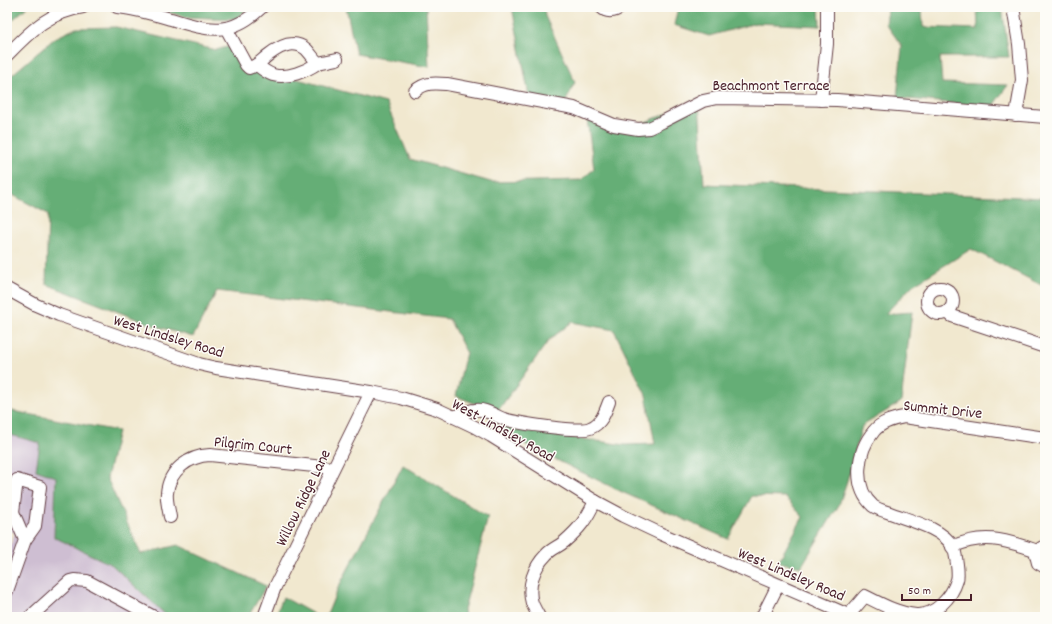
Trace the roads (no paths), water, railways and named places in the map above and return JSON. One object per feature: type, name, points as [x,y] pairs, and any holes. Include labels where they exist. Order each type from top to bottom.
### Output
[{"type":"street","points":[[7,55],[27,34],[54,15],[68,9],[83,7]]},
{"type":"street","points":[[117,7],[150,13],[206,29],[218,30],[243,22],[262,7]]},
{"type":"street","points":[[600,7],[609,12],[615,11],[621,7]]},
{"type":"street","points":[[821,100],[827,44],[828,7]]},
{"type":"street","points":[[1013,7],[1019,44],[1022,80],[1016,114]]},
{"type":"street","points":[[226,28],[249,68],[257,65],[278,46],[289,44],[300,45],[305,48],[318,64]]},
{"type":"street","points":[[257,65],[275,76],[291,75],[308,70],[318,64],[337,59]]},
{"type":"street","name":"Beachmont Terrace","points":[[415,91],[422,85],[432,82],[447,84],[574,108],[614,125],[638,129],[649,128],[703,101],[717,98],[838,100],[1045,117]]},
{"type":"street","name":"West Lindsley Road","points":[[7,289],[36,305],[59,315],[199,364],[216,368],[372,392],[419,403],[454,417],[491,436],[595,501],[659,533],[849,616]]},
{"type":"street","points":[[947,312],[952,316],[1045,347]]},
{"type":"street","name":"Willow Ridge Lane","points":[[264,617],[275,587],[372,392]]},
{"type":"street","points":[[454,417],[476,409],[512,421],[577,430],[589,429],[597,424],[604,416],[609,402]]},
{"type":"street","name":"Summit Drive","points":[[952,546],[939,532],[874,507],[863,495],[860,483],[859,463],[865,446],[875,430],[888,421],[904,417],[1045,438]]},
{"type":"street","name":"Pilgrim Court","points":[[170,518],[167,494],[170,480],[179,467],[190,459],[210,455],[333,468]]},
{"type":"street","points":[[7,591],[25,540],[35,526],[40,487],[17,480],[10,511],[25,540]]},
{"type":"street","points":[[539,617],[532,603],[530,590],[532,576],[538,564],[547,553],[562,544],[589,516],[595,501]]},
{"type":"street","points":[[849,616],[864,596],[901,613],[918,615],[934,610],[949,598],[957,579],[956,560],[952,546],[963,542],[986,538],[1041,549],[1037,559],[1038,563],[1045,567]]},
{"type":"street","points":[[30,617],[70,581],[74,580],[87,582],[154,617]]},
{"type":"street","points":[[762,617],[778,585]]}]
